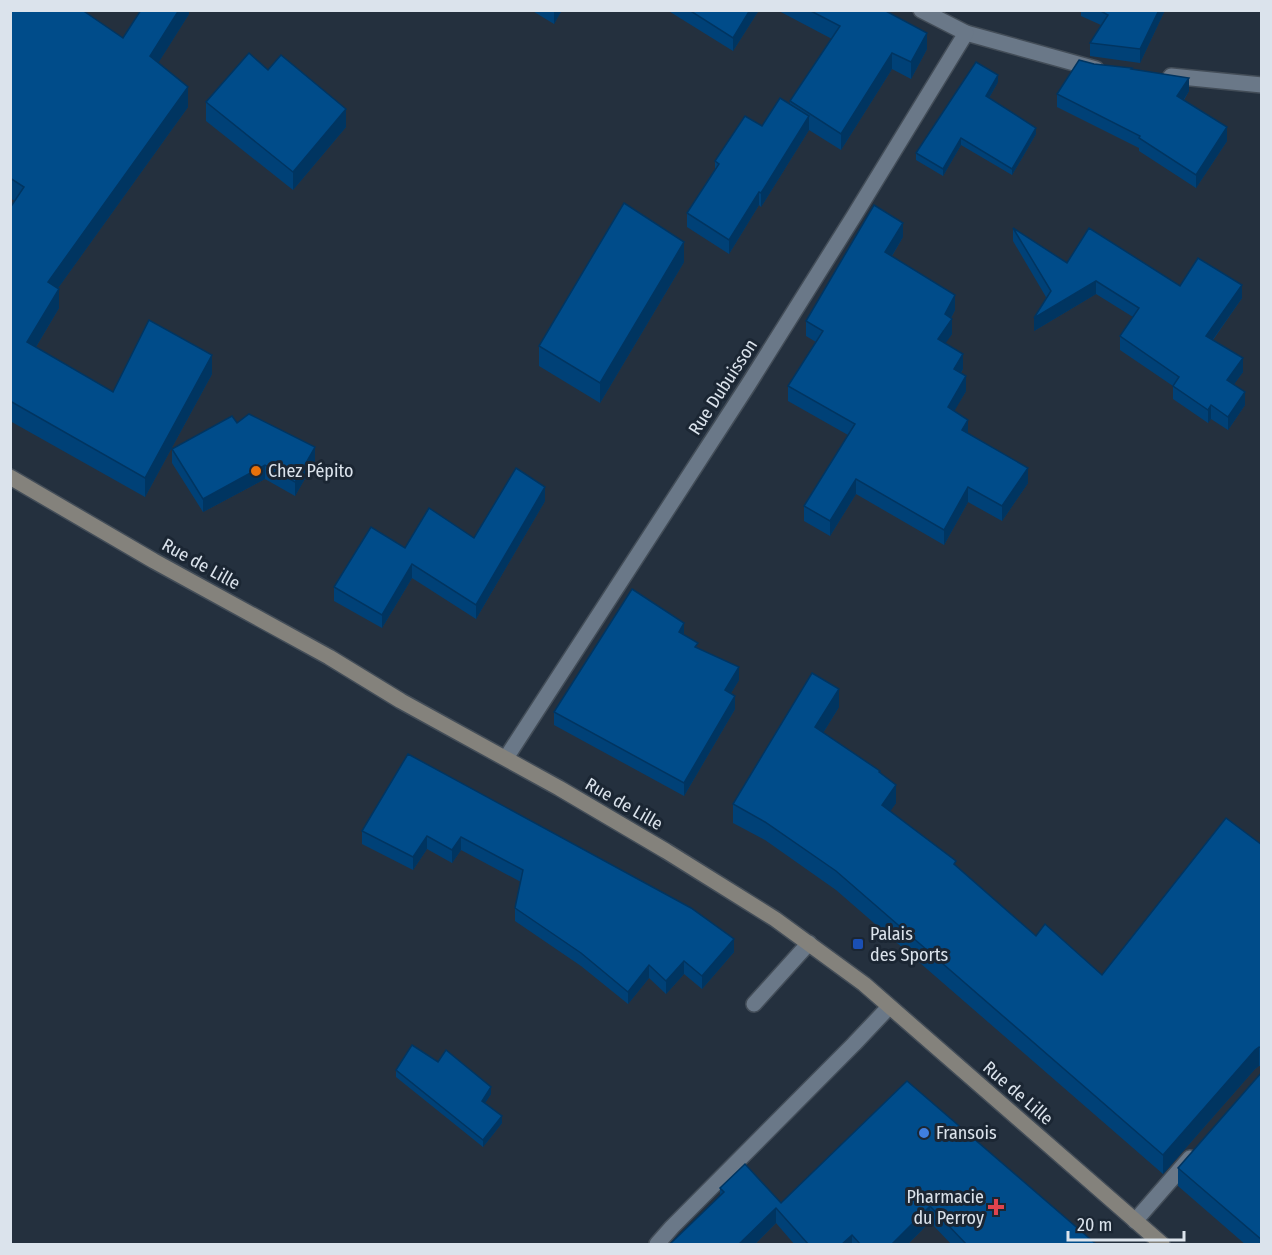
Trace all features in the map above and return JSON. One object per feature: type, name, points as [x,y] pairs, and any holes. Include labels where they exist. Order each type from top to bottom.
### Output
[{"type":"main road","name":"Rue de Lille","points":[[10,477],[154,561],[329,657],[401,701],[506,758],[666,851],[775,919],[864,984],[1162,1245]]},
{"type":"street","points":[[921,10],[966,33],[1095,69],[1107,70]]},
{"type":"street","name":"Rue Dubuisson","points":[[506,758],[754,375],[966,33]]},
{"type":"street","points":[[1154,74],[1262,85]]},
{"type":"street","points":[[754,1004],[809,943]]},
{"type":"street","points":[[657,1245],[672,1227],[889,1007]]},
{"type":"street","points":[[1136,1221],[1201,1146]]},
{"type":"building","points":[[10,10],[82,10],[123,38],[141,10],[179,10],[150,56],[188,87],[48,282],[59,289],[27,342],[113,392],[149,320],[212,355],[145,478],[10,401],[10,208],[24,187],[10,178]]},
{"type":"building","points":[[689,10],[750,10],[733,38]]},
{"type":"building","points":[[809,10],[884,10],[927,33],[911,62],[892,53],[841,134],[790,101],[840,26]]},
{"type":"building","points":[[1099,10],[1159,10],[1140,49],[1090,43],[1108,15]]},
{"type":"building","points":[[249,53],[268,70],[281,55],[346,109],[293,172],[206,102]]},
{"type":"building","points":[[1079,60],[1189,78],[1177,96],[1227,127],[1196,175],[1139,138],[1140,136],[1057,94]]},
{"type":"building","points":[[976,62],[998,75],[986,96],[1036,128],[1012,169],[961,138],[943,169],[916,153]]},
{"type":"building","points":[[780,98],[809,116],[729,240],[687,213],[719,164],[715,161],[745,116],[762,126]]},
{"type":"building","points":[[624,203],[684,242],[600,383],[539,346]]},
{"type":"building","points":[[874,205],[903,223],[885,252],[955,295],[945,314],[952,319],[938,339],[963,354],[954,369],[966,376],[948,407],[968,420],[962,430],[1028,468],[1002,506],[968,487],[944,530],[856,479],[830,521],[804,506],[855,424],[788,386],[823,331],[806,321]]},
{"type":"building","points":[[1013,228],[1067,263],[1089,228],[1180,286],[1198,258],[1242,285],[1206,336],[1243,358],[1227,380],[1245,392],[1228,417],[1211,405],[1208,410],[1173,386],[1179,377],[1120,336],[1139,308],[1096,281],[1034,318],[1051,291]]},
{"type":"building","name":"Chez Pépito","points":[[249,414],[315,447],[295,482],[265,465],[203,499],[172,449],[232,416],[237,423]]},
{"type":"building","points":[[516,468],[545,487],[476,605],[412,564],[382,615],[334,587],[371,527],[405,548],[429,508],[474,538]]},
{"type":"building","points":[[632,589],[684,623],[679,632],[698,643],[695,647],[739,667],[725,690],[735,696],[684,783],[554,712]]},
{"type":"building","points":[[812,673],[839,689],[815,727],[880,771],[896,785],[882,805],[956,861],[954,864],[1036,936],[1045,924],[1102,975],[1226,818],[1262,845],[1262,1048],[1255,1050],[1163,1155],[836,871],[765,822],[733,804]]},
{"type":"building","points":[[408,754],[691,908],[734,939],[702,976],[684,961],[666,981],[649,965],[628,992],[581,953],[515,908],[523,870],[461,837],[452,850],[427,836],[413,857],[362,831]]},
{"type":"building","points":[[412,1045],[438,1062],[446,1050],[491,1087],[482,1101],[502,1116],[483,1140],[396,1070]]},
{"type":"building","points":[[1262,1072],[1262,1240],[1178,1168]]},
{"type":"building","points":[[907,1081],[1097,1245],[967,1245],[930,1206],[891,1245],[861,1245],[852,1235],[841,1245],[809,1245],[776,1208],[738,1245],[669,1245],[724,1192],[720,1188],[745,1164],[781,1203]]},
{"type":"place","name":"Chez Pépito","points":[[256,471]]},
{"type":"place","name":"Palais des Sports","points":[[858,944]]},
{"type":"place","name":"Fransois","points":[[924,1133]]},
{"type":"place","name":"Pharmacie du Perroy","points":[[996,1207]]}]
